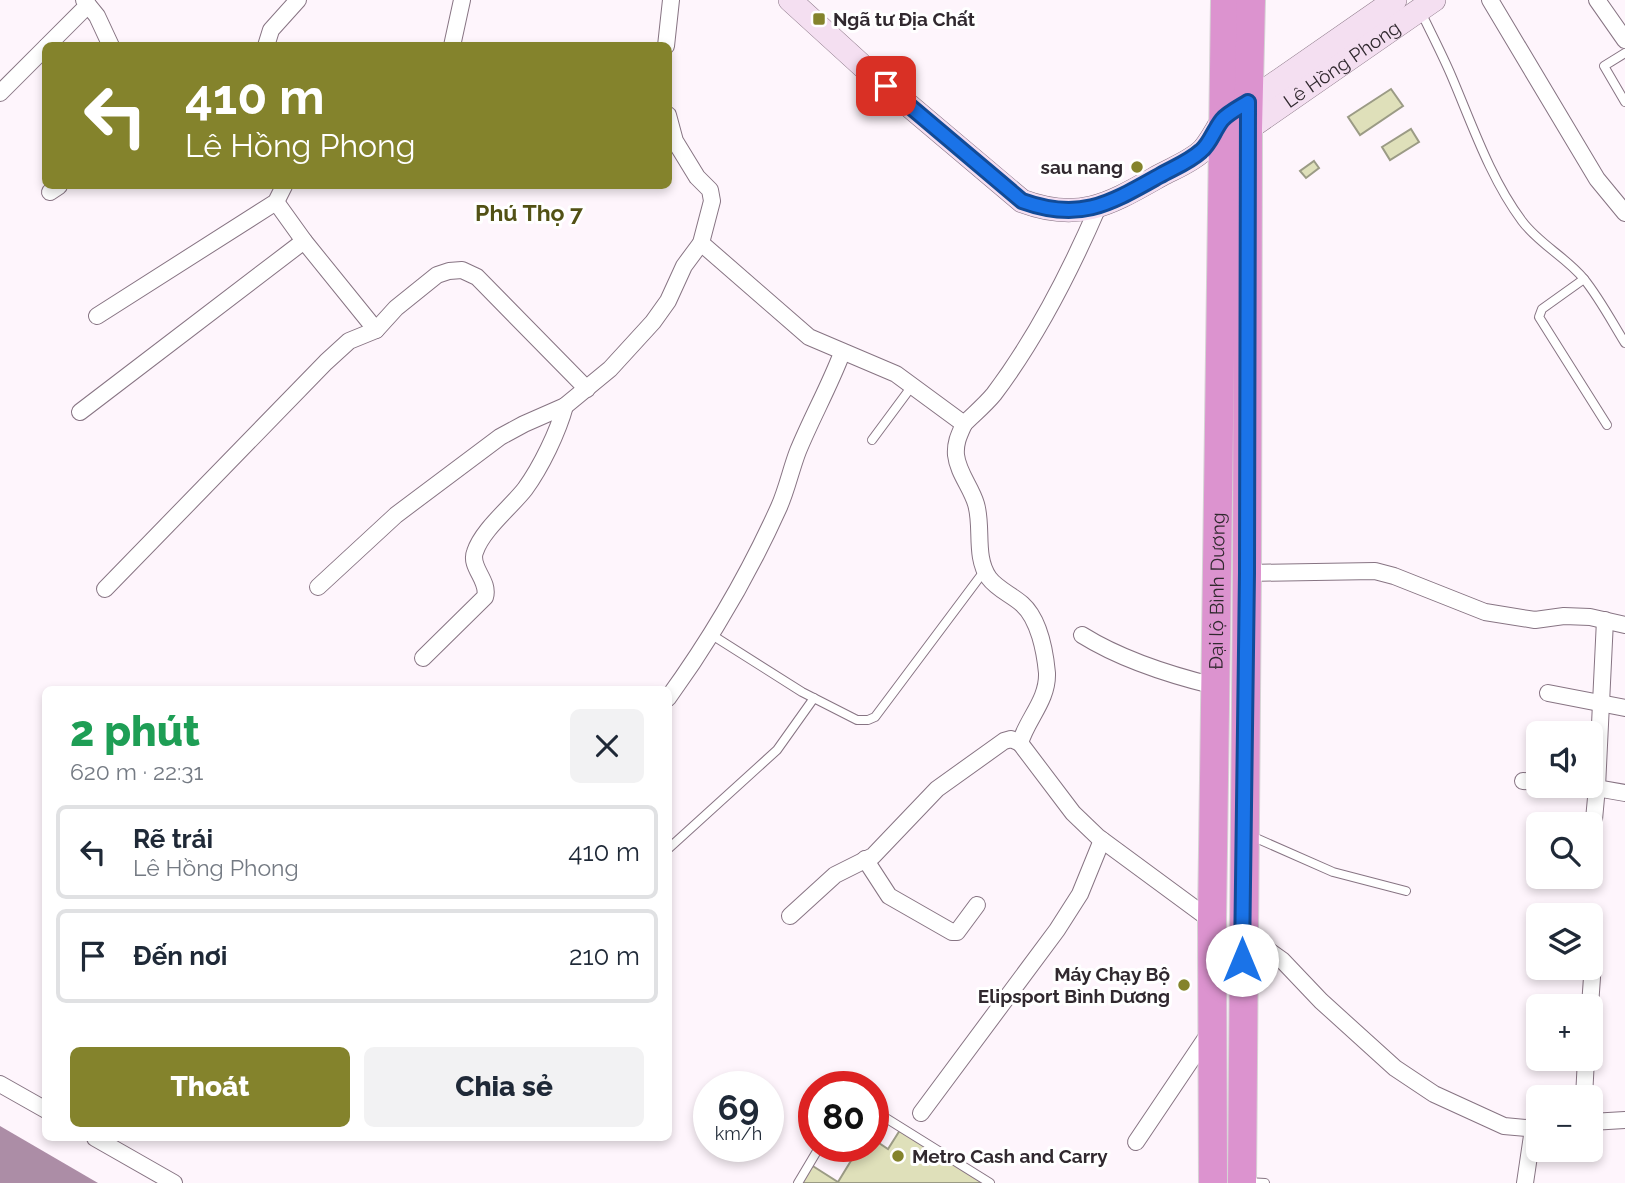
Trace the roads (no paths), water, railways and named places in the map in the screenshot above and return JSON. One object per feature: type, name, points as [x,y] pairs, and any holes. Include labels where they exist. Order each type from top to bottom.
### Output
[{"type":"highway","name":"Đại lộ Bình Dương","points":[[1213,1183],[1215,686],[1212,149],[1240,116],[1225,0]]},
{"type":"highway","name":"Đại lộ Bình Dương","points":[[1249,1183],[1242,932],[1247,573],[1240,116],[1251,0]]},
{"type":"street","points":[[268,38],[298,0]]},
{"type":"street","points":[[453,42],[462,0]]},
{"type":"street","points":[[666,42],[671,0]]},
{"type":"street","points":[[790,0],[868,71],[1022,201],[1037,206],[1075,211],[1098,207],[1212,149]]},
{"type":"street","name":"Lê Hồng Phong","points":[[1240,116],[1395,0]]},
{"type":"street","points":[[1490,0],[1598,179],[1625,213]]},
{"type":"street","points":[[1597,0],[1625,40]]},
{"type":"street","points":[[50,42],[86,2],[97,16],[109,42]]},
{"type":"street","name":"Lê Hồng Phong","points":[[1240,116],[1427,5]]},
{"type":"street","points":[[0,93],[42,50]]},
{"type":"street","points":[[318,587],[396,515],[500,437],[565,407],[610,369],[653,322],[668,301],[684,266],[701,243],[712,196],[675,141],[672,130]]},
{"type":"street","points":[[97,316],[276,202],[282,189]]},
{"type":"street","points":[[276,202],[304,242],[376,330]]},
{"type":"street","points":[[1020,743],[1046,687],[1047,673],[1041,644],[1031,612],[994,583],[985,570],[976,505],[958,465],[956,444],[964,424],[992,396],[1046,314],[1080,250],[1098,207]]},
{"type":"street","points":[[80,412],[304,242]]},
{"type":"street","points":[[701,243],[809,337],[896,374],[964,424]]},
{"type":"street","points":[[106,589],[326,362],[349,341],[376,330],[396,308],[437,275],[462,270],[477,277],[587,388]]},
{"type":"street","points":[[672,692],[712,635],[780,504],[797,454],[828,391],[842,353]]},
{"type":"street","points":[[423,658],[485,597],[487,591],[474,560],[474,553],[485,535],[526,488],[565,407]]},
{"type":"street","points":[[1247,573],[1375,571],[1485,612],[1535,620],[1564,616],[1590,617],[1625,625]]},
{"type":"street","points":[[1599,721],[1605,620]]},
{"type":"street","points":[[1082,635],[1159,670],[1215,686]]},
{"type":"street","points":[[1548,693],[1625,708]]},
{"type":"street","points":[[790,916],[827,881],[873,856],[937,789],[1004,741],[1011,739],[1020,743],[1073,813],[1102,840],[1212,921]]},
{"type":"street","points":[[1603,788],[1625,793]]},
{"type":"street","points":[[921,1113],[1057,930],[1080,894],[1102,840]]},
{"type":"street","points":[[865,859],[889,897],[952,932],[957,932],[977,905]]},
{"type":"street","points":[[1242,932],[1282,960],[1321,1001],[1395,1068],[1434,1094],[1504,1126],[1526,1128]]},
{"type":"street","points":[[1136,1142],[1213,1027]]},
{"type":"street","points":[[0,1084],[42,1108]]},
{"type":"street","points":[[1603,1121],[1625,1120]]},
{"type":"street","points":[[100,1141],[174,1183]]},
{"type":"street","points":[[1525,1183],[1529,1162]]},
{"type":"lane","points":[[1427,5],[1474,131],[1511,205],[1522,222],[1541,242],[1559,254],[1584,279],[1625,343]]},
{"type":"lane","points":[[1625,53],[1604,66],[1625,102]]},
{"type":"lane","points":[[1584,279],[1542,309],[1539,317],[1607,425]]},
{"type":"lane","points":[[872,440],[912,386]]},
{"type":"lane","points":[[712,635],[814,698],[857,720],[868,720],[875,717],[985,570]]},
{"type":"lane","points":[[672,845],[777,750],[814,698]]},
{"type":"lane","points":[[1243,832],[1333,872],[1406,891]]},
{"type":"lane","points":[[889,1120],[990,1183]]},
{"type":"lane","points":[[798,1183],[810,1162]]},
{"type":"place","name":"Ngã tư Địa Chất","points":[[819,19]]},
{"type":"place","name":"sau nang","points":[[1137,167]]},
{"type":"place","name":"Máy Chạy Bộ Elipsport Bình Dương","points":[[1184,985]]},
{"type":"place","name":"Metro Cash and Carry","points":[[898,1156]]},
{"type":"district","name":"Phú Thọ 7","points":[[529,212]]}]
